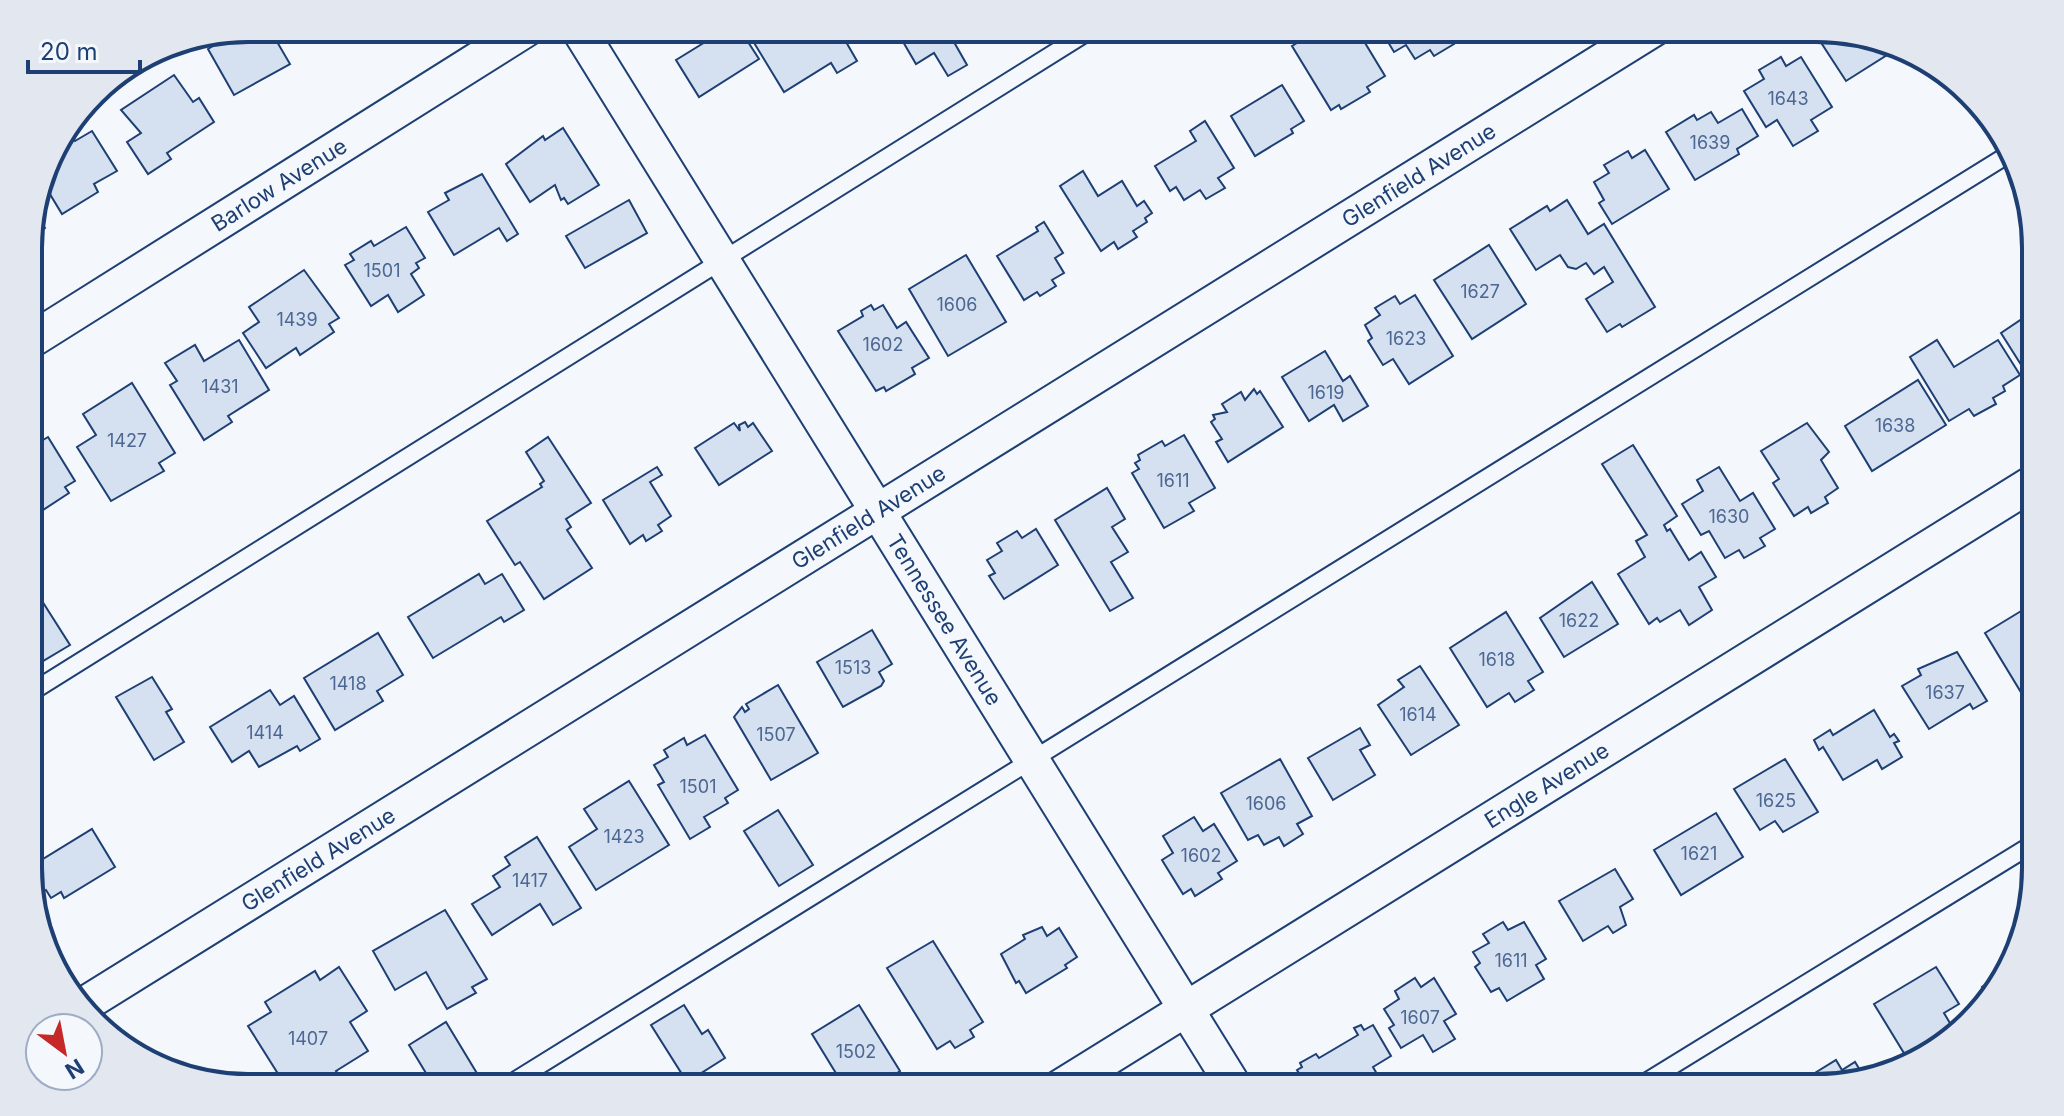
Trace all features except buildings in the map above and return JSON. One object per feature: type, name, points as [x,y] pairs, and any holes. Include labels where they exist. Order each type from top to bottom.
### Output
[{"type":"street","name":"Barlow Avenue","points":[[42,333],[506,42]]},
{"type":"street","name":"Tennessee Avenue","points":[[587,42],[1226,1074]]},
{"type":"street","name":"Glenfield Avenue","points":[[91,1001],[1632,42]]},
{"type":"street","name":"Engle Avenue","points":[[1081,1074],[2022,490]]},
{"type":"lane","points":[[42,685],[1071,42]]},
{"type":"lane","points":[[526,1074],[2002,159]]},
{"type":"lane","points":[[1659,1074],[2022,851]]}]
